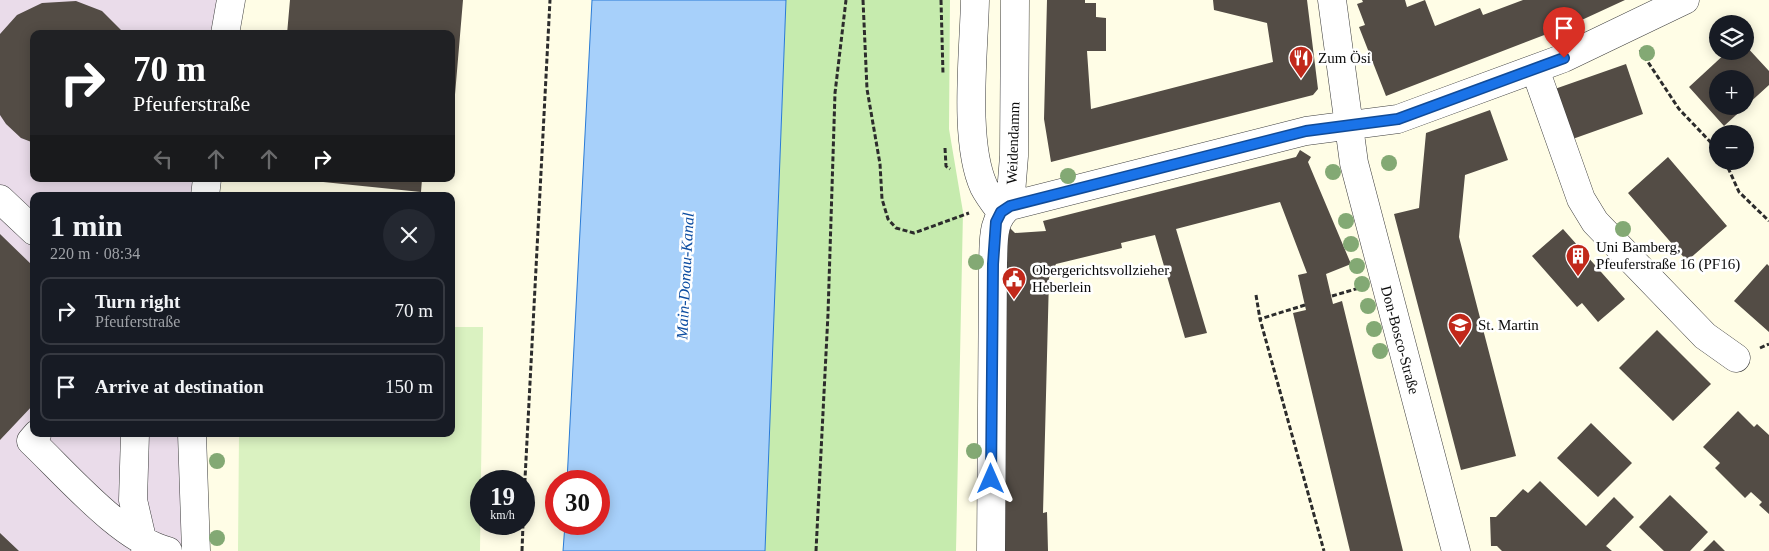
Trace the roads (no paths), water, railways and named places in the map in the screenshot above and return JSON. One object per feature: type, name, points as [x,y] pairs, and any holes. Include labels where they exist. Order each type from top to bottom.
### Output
[{"type":"street","points":[[226,30],[231,0]]},
{"type":"street","points":[[975,0],[973,140],[975,158],[984,187],[1002,207],[1306,131],[1350,127],[1398,119],[1564,58],[1685,0]]},
{"type":"street","name":"Weidendamm","points":[[991,551],[993,264],[996,222],[1002,207],[1014,156],[1015,0]]},
{"type":"street","name":"Don-Bosco-Straße","points":[[1332,0],[1354,162],[1456,551]]},
{"type":"street","points":[[1535,69],[1581,199],[1595,222],[1705,336],[1736,358]]},
{"type":"street","points":[[0,198],[30,227]]},
{"type":"street","points":[[34,437],[30,441],[118,523],[155,547]]},
{"type":"street","points":[[135,437],[133,500],[155,547]]},
{"type":"street","points":[[192,437],[196,551]]},
{"type":"water","name":"Main-Donau-Kanal","points":[[592,0],[786,0],[765,551],[563,551],[564,535],[610,535],[610,470],[568,470]]},
{"type":"place","name":"Zum Ösi","points":[[1301,79]]},
{"type":"place","name":"Uni Bamberg, Pfeuferstraße 16 (PF16)","points":[[1578,277]]},
{"type":"place","name":"Obergerichtsvollzieher Heberlein","points":[[1014,300]]},
{"type":"place","name":"St. Martin","points":[[1460,346]]}]
